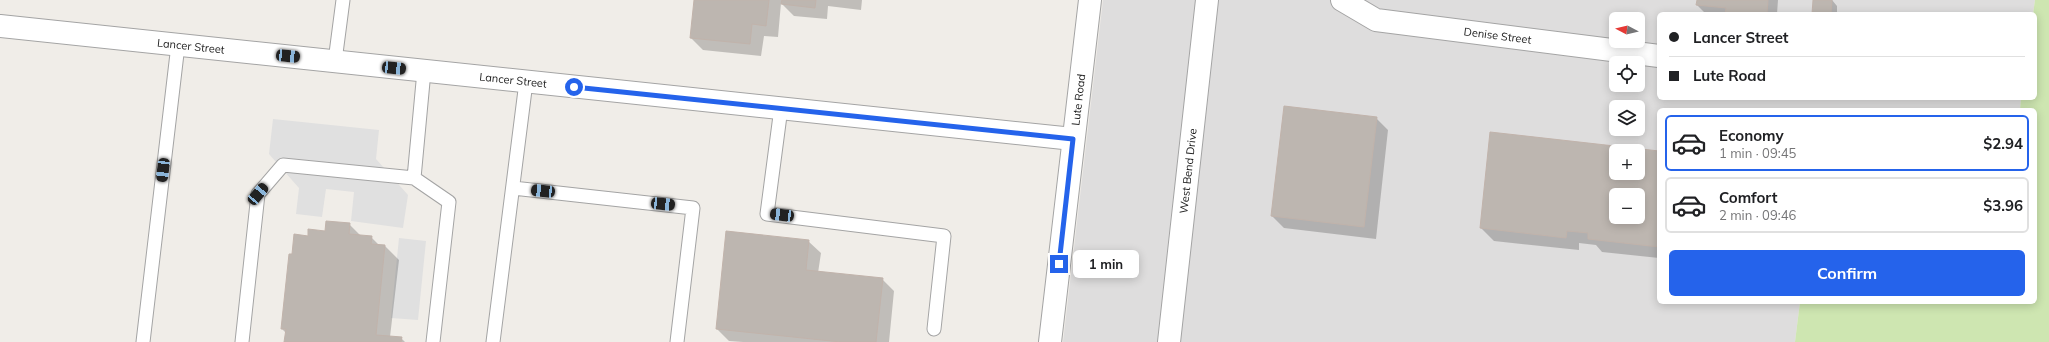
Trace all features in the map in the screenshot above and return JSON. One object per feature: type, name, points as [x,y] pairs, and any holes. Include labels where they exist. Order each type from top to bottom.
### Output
[{"type":"street","name":"Lute Road","points":[[1050,342],[1090,0]]},
{"type":"street","name":"West Bend Drive","points":[[1169,342],[1208,0]]},
{"type":"street","name":"Denise Street","points":[[1342,0],[1376,20],[1657,56]]},
{"type":"street","name":"Lancer Street","points":[[0,26],[1073,139]]},
{"type":"lane","points":[[335,61],[343,0]]},
{"type":"lane","points":[[143,342],[178,45]]},
{"type":"lane","points":[[414,178],[424,71]]},
{"type":"lane","points":[[493,342],[526,82]]},
{"type":"lane","points":[[781,108],[767,214],[944,236],[934,329]]},
{"type":"lane","points":[[242,342],[258,194],[283,165],[414,178],[449,202],[433,342]]},
{"type":"lane","points":[[513,188],[693,208],[677,342]]},
{"type":"shaded area","points":[[1103,0],[2035,0],[2033,12],[1657,12],[1657,100],[2021,100],[2020,108],[1657,108],[1657,304],[1800,304],[1795,342],[1063,342]]},
{"type":"shaded area","points":[[273,119],[379,130],[376,159],[408,195],[403,228],[351,221],[354,192],[326,189],[322,217],[296,214],[299,188],[269,154]]},
{"type":"shaded area","points":[[399,238],[426,241],[418,320],[391,318]]},
{"type":"green space","points":[[2035,0],[2049,0],[2049,342],[1795,342],[1800,304],[2037,304],[2037,108],[2020,108],[2021,100],[2037,100],[2037,12],[2033,12]]},
{"type":"building","points":[[694,0],[769,0],[766,26],[752,24],[750,44],[690,38]]},
{"type":"building","points":[[782,0],[816,0],[815,8],[781,4]]},
{"type":"building","points":[[1697,0],[1768,0],[1767,12],[1725,12],[1726,8],[1696,5]]},
{"type":"building","points":[[1813,0],[1832,0],[1831,12],[1812,12]]},
{"type":"building","points":[[1284,106],[1377,117],[1364,227],[1271,216]]},
{"type":"building","points":[[1490,132],[1609,145],[1609,180],[1645,180],[1645,149],[1657,151],[1657,247],[1588,239],[1588,233],[1567,231],[1566,238],[1480,228]]},
{"type":"building","points":[[326,221],[350,223],[349,234],[372,236],[371,244],[385,245],[376,335],[402,337],[401,342],[284,342],[286,329],[281,329],[289,254],[292,254],[294,234],[308,236],[308,229],[325,231]]},
{"type":"building","points":[[726,231],[809,240],[806,270],[883,278],[876,342],[841,342],[716,329]]},
{"type":"route","points":[[574,87],[1073,139],[1059,264]]}]
